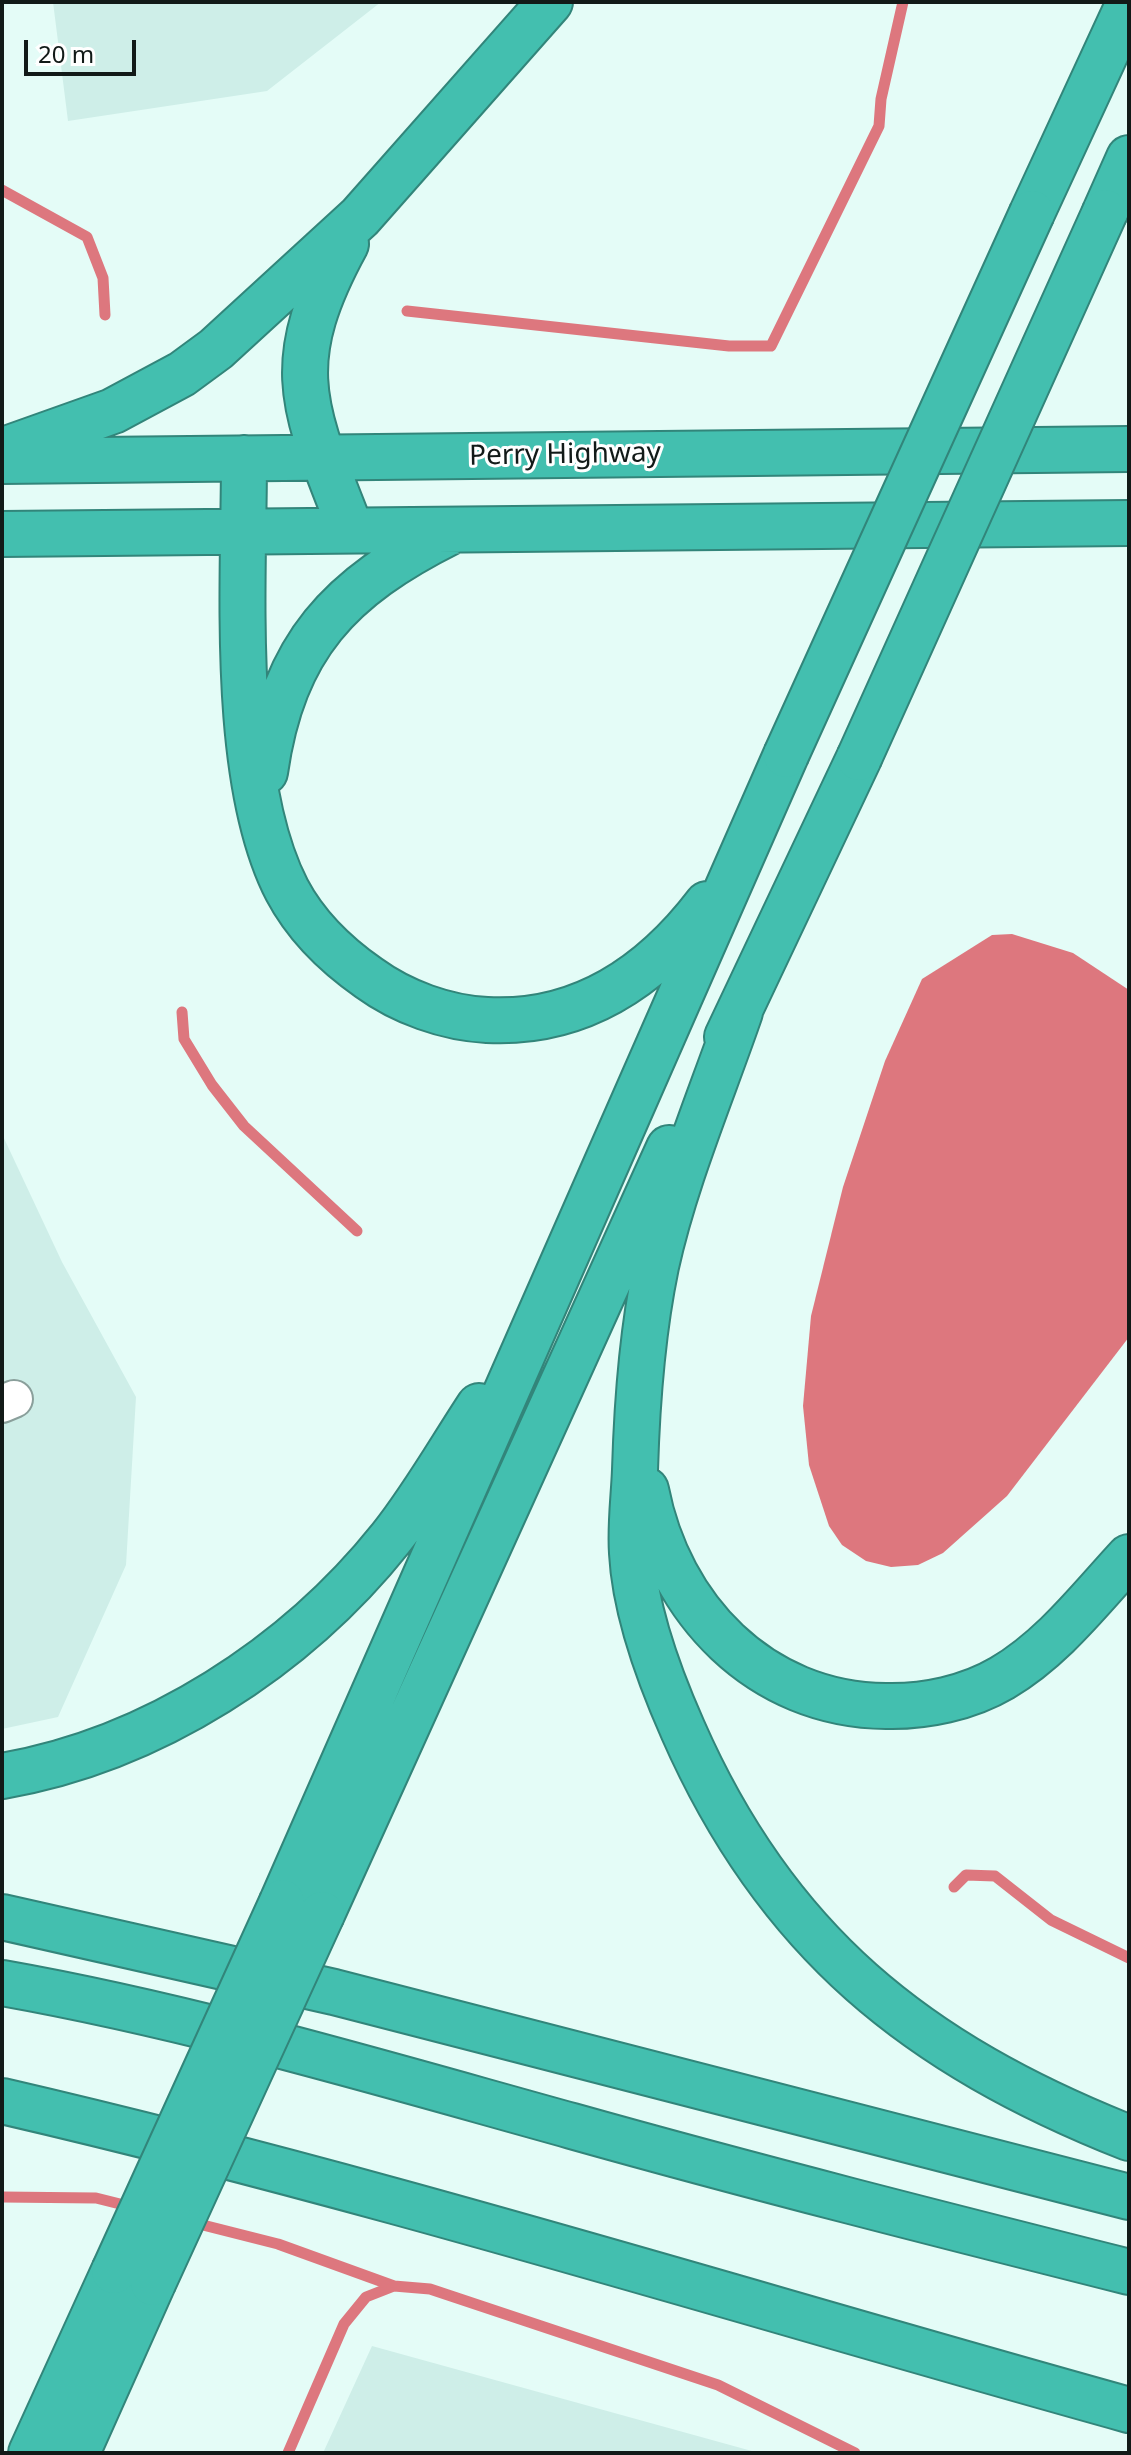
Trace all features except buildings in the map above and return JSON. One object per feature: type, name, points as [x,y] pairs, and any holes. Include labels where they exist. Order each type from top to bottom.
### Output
[{"type":"highway","points":[[2,450],[113,411],[182,374],[247,323],[360,217],[550,2]]},
{"type":"highway","points":[[302,1908],[530,1331],[686,987],[752,830],[1129,3]]},
{"type":"highway","points":[[31,2453],[134,2277],[302,1908],[655,1174],[740,1012],[859,758],[1129,158]]},
{"type":"highway","points":[[351,530],[306,408],[307,343],[326,280],[360,217]]},
{"type":"highway","name":"Perry Highway","points":[[2,461],[1129,449]]},
{"type":"highway","points":[[244,458],[245,686],[260,806],[275,864],[288,892],[326,943],[383,988],[416,1004],[450,1015],[493,1021],[546,1018],[577,1010],[637,977],[688,929],[752,830]]},
{"type":"highway","points":[[2,534],[1129,523]]},
{"type":"highway","points":[[260,806],[274,730],[296,667],[312,638],[355,590],[383,568],[454,529]]},
{"type":"highway","points":[[740,1012],[681,1180],[657,1265],[641,1355],[632,1553],[639,1599],[664,1688],[732,1829],[772,1887],[817,1940],[881,1999],[928,2036],[980,2070],[1045,2103],[1129,2138]]},
{"type":"highway","points":[[2,1776],[84,1754],[145,1730],[227,1684],[290,1642],[338,1598],[392,1537],[530,1331]]},
{"type":"highway","points":[[636,1436],[657,1533],[670,1564],[701,1617],[720,1639],[771,1677],[835,1701],[904,1706],[971,1693],[1001,1679],[1055,1638],[1129,1557]]},
{"type":"highway","points":[[2,1917],[334,1992],[1129,2197]]},
{"type":"highway","points":[[2,1983],[71,1996],[384,2074],[767,2180],[1129,2272]]},
{"type":"highway","points":[[2,2101],[181,2142],[1129,2410]]},
{"type":"highway","points":[[77,2453],[134,2277]]},
{"type":"shaded area","points":[[53,2],[381,2],[267,91],[68,121]]},
{"type":"shaded area","points":[[1012,934],[1073,953],[1129,990],[1129,1337],[1007,1496],[943,1553],[918,1565],[891,1567],[866,1561],[842,1545],[829,1526],[809,1465],[803,1406],[811,1316],[843,1187],[885,1061],[922,979],[992,935]]},
{"type":"shaded area","points":[[2,1134],[62,1262],[136,1397],[126,1565],[58,1717],[2,1729]]},
{"type":"shaded area","points":[[372,2346],[759,2453],[323,2453]]},
{"type":"waterway","points":[[407,311],[729,346],[771,346],[879,126],[881,99],[903,2]]},
{"type":"waterway","points":[[2,190],[87,237],[103,278],[105,315]]},
{"type":"waterway","points":[[182,1012],[184,1039],[212,1085],[244,1126],[357,1231]]},
{"type":"waterway","points":[[954,1887],[966,1875],[995,1876],[1051,1920],[1129,1958]]},
{"type":"waterway","points":[[2,2197],[96,2198],[132,2207]]},
{"type":"waterway","points":[[191,2222],[278,2244],[394,2286]]},
{"type":"waterway","points":[[288,2453],[344,2324],[366,2297],[394,2286],[430,2289],[718,2385],[855,2453]]}]
